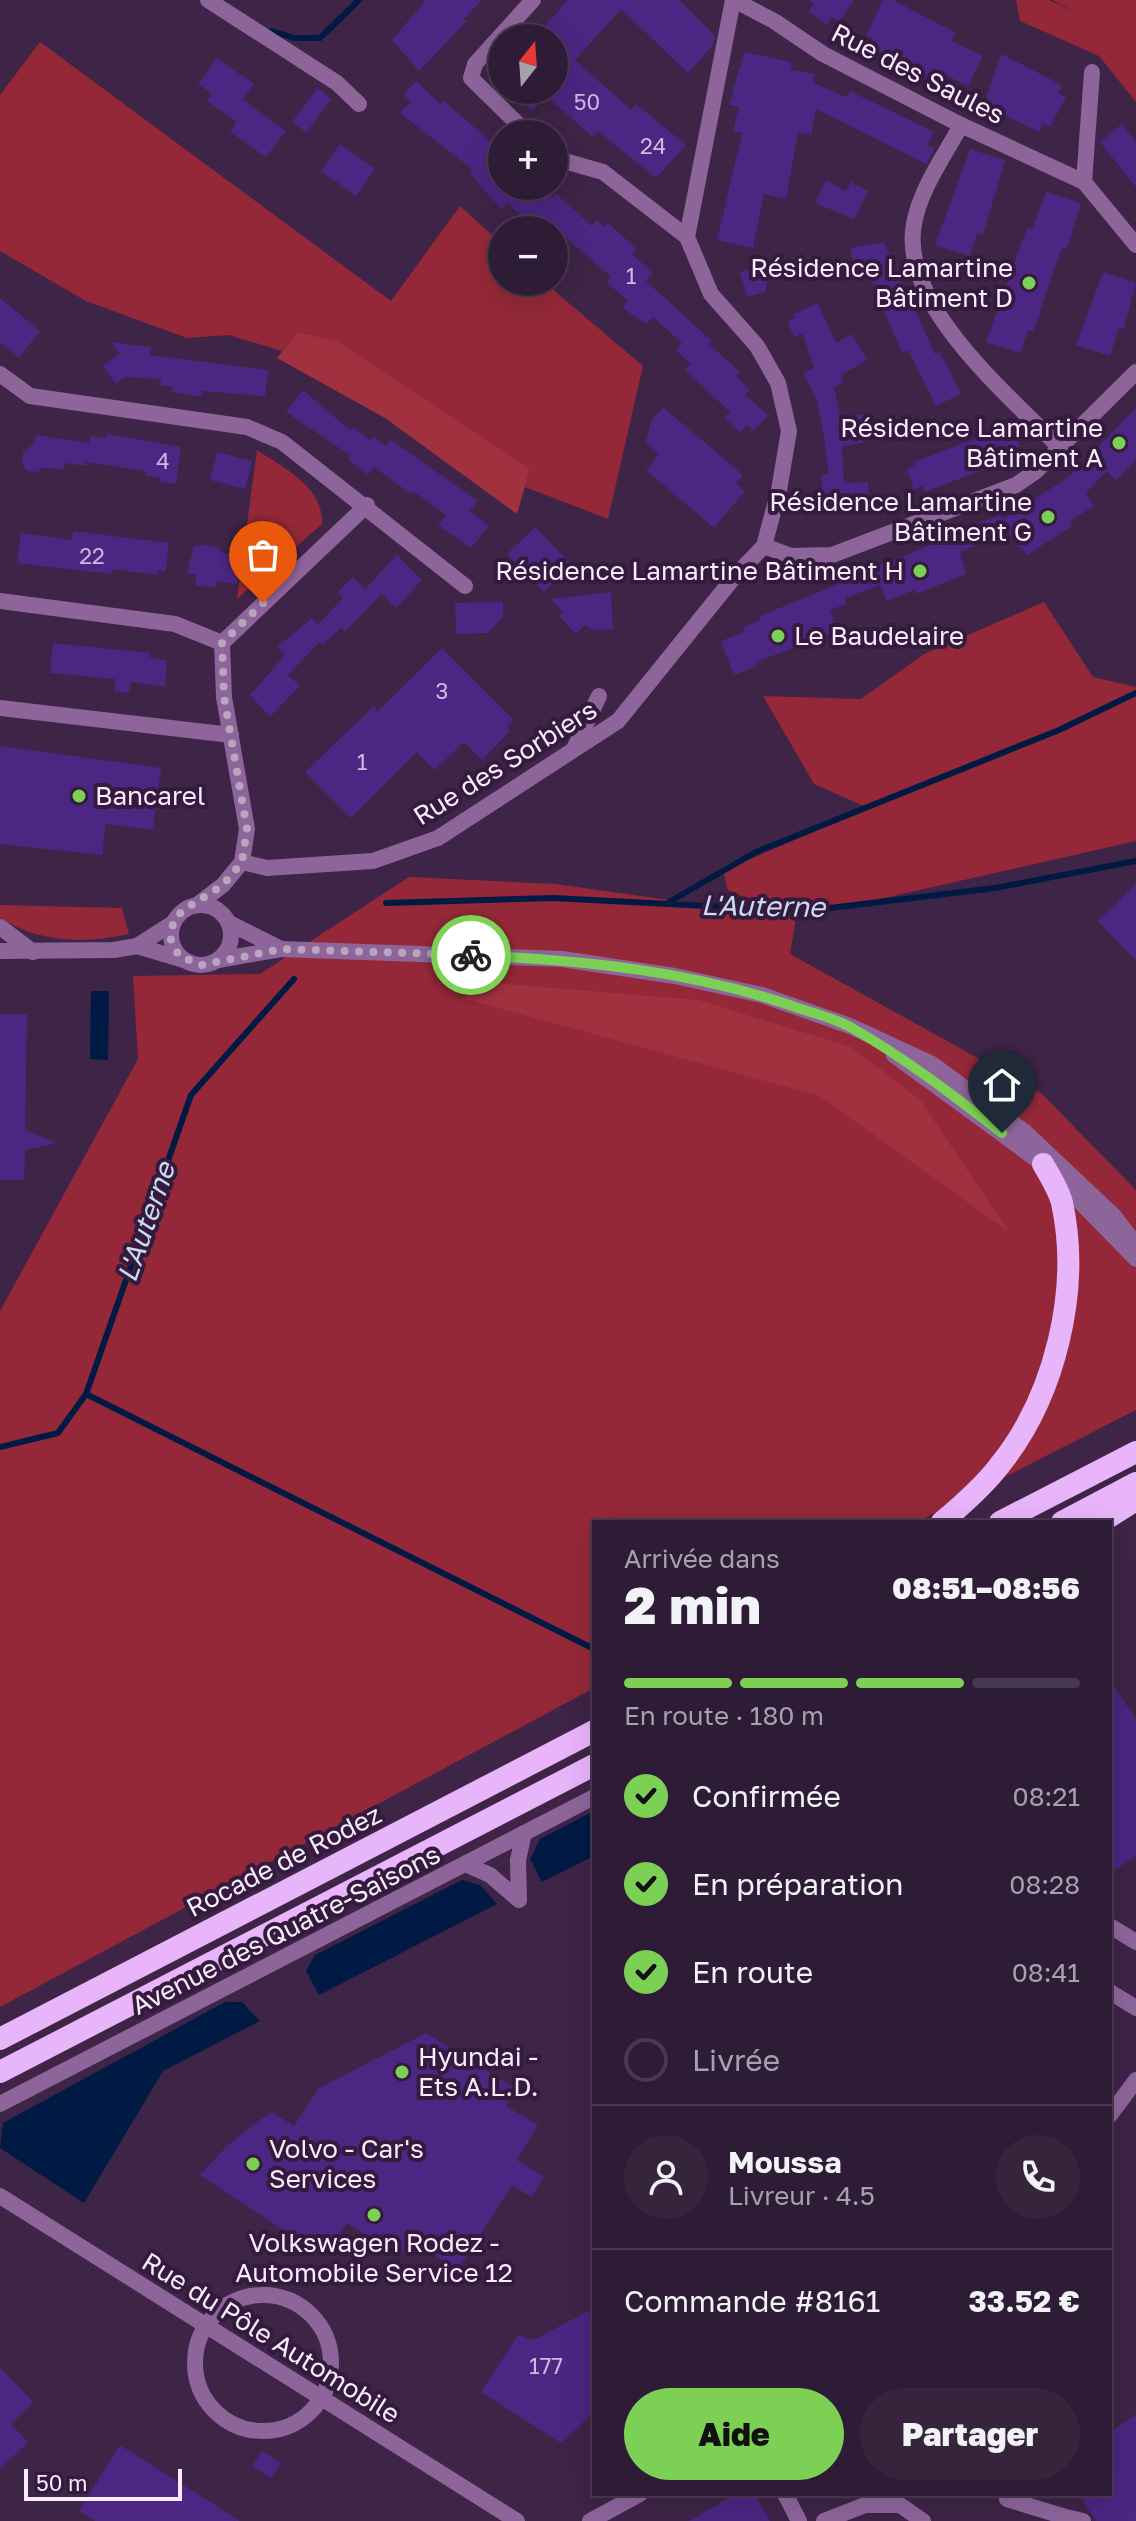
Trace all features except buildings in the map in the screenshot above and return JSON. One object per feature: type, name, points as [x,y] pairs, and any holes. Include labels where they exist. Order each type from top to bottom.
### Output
[{"type":"highway","points":[[944,1520],[1000,1466],[1040,1400],[1063,1321],[1068,1249],[1062,1200],[1043,1164]]},
{"type":"highway","points":[[1004,1520],[1136,1452]]},
{"type":"highway","points":[[1066,1520],[1136,1483]]},
{"type":"highway","points":[[1104,1520],[1136,1500]]},
{"type":"highway","name":"Rocade de Rodez","points":[[0,2039],[592,1732]]},
{"type":"highway","points":[[0,2072],[592,1766]]},
{"type":"street","points":[[208,0],[337,83],[359,104]]},
{"type":"street","points":[[514,120],[471,78],[475,64],[533,0]]},
{"type":"street","points":[[687,237],[733,0]]},
{"type":"street","name":"Rue des Saules","points":[[733,0],[774,21],[823,54],[961,125],[1084,182],[1136,245]]},
{"type":"street","points":[[1084,182],[1092,72]]},
{"type":"street","points":[[961,125],[922,199],[914,223],[912,245],[921,280],[957,342],[1059,447]]},
{"type":"street","points":[[568,162],[603,172],[687,237],[711,294],[757,346],[778,383],[789,431],[779,490],[764,546],[791,556],[832,555],[1016,485],[1136,372]]},
{"type":"street","points":[[0,374],[30,396],[247,427],[282,442],[367,505],[465,586]]},
{"type":"street","points":[[137,946],[173,923],[182,911],[197,905],[223,885],[242,862],[247,829],[224,697],[222,643],[367,505]]},
{"type":"street","name":"Rue des Sorbiers","points":[[242,862],[267,868],[373,861],[438,838],[618,721],[735,576],[764,546]]},
{"type":"street","points":[[0,601],[175,624],[222,643]]},
{"type":"street","points":[[574,750],[599,696]]},
{"type":"street","points":[[0,708],[231,735]]},
{"type":"street","points":[[218,960],[230,944],[223,885]]},
{"type":"street","points":[[197,905],[212,907],[227,920],[281,949]]},
{"type":"street","points":[[173,923],[171,940],[186,961]]},
{"type":"street","points":[[0,927],[33,952]]},
{"type":"street","points":[[0,951],[137,946],[202,965],[281,949],[562,959],[675,976],[762,995],[850,1026],[932,1064],[1025,1132],[1114,1216],[1136,1245]]},
{"type":"street","points":[[850,1026],[939,1085],[1043,1164],[1136,1259]]},
{"type":"street","name":"Avenue des Quatre-Saisons","points":[[0,2104],[592,1798]]},
{"type":"street","points":[[465,1864],[490,1875],[519,1900],[518,1860],[524,1833]]},
{"type":"street","points":[[1112,1927],[1136,1942]]},
{"type":"street","points":[[1112,1993],[1136,2008]]},
{"type":"street","points":[[1114,2112],[1136,2080]]},
{"type":"street","points":[[1114,2112],[1136,2099]]},
{"type":"street","name":"Rue du Pôle Automobile","points":[[0,2196],[517,2521]]},
{"type":"street","points":[[268,2295],[298,2304],[315,2317],[327,2335],[332,2356],[331,2378],[323,2398],[307,2416],[286,2428],[263,2432],[239,2428],[205,2401],[194,2363],[197,2344],[205,2326],[219,2310],[237,2299],[268,2295]]},
{"type":"street","points":[[590,2521],[636,2496]]},
{"type":"street","points":[[786,2496],[799,2521]]},
{"type":"street","points":[[1007,2499],[1064,2519],[1083,2521]]},
{"type":"street","points":[[824,2521],[865,2505],[900,2505],[923,2521]]},
{"type":"shaded area","points":[[1016,0],[1049,0],[1078,13],[1052,0],[1136,0],[1136,102],[1099,56],[1020,21]]},
{"type":"shaded area","points":[[40,42],[391,301],[460,206],[488,231],[488,296],[560,296],[643,366],[608,519],[525,487],[530,469],[298,332],[282,351],[229,335],[187,338],[86,301],[0,251],[0,95]]},
{"type":"shaded area","points":[[298,332],[338,342],[530,469],[517,514],[385,418],[277,358]]},
{"type":"shaded area","points":[[257,450],[309,489],[321,511],[322,524],[237,599]]},
{"type":"shaded area","points":[[1044,602],[1093,677],[1136,687],[1136,841],[796,918],[790,954],[1041,1093],[1136,1190],[1136,1410],[921,1520],[592,1520],[592,1689],[0,2007],[0,1311],[138,1059],[133,976],[260,974],[409,877],[555,884],[791,917],[728,890],[723,871],[868,808],[814,784],[763,696],[861,699],[924,654]]},
{"type":"shaded area","points":[[0,905],[122,908],[129,934],[79,940],[47,937],[0,918]]},
{"type":"shaded area","points":[[458,980],[698,1000],[851,1047],[920,1100],[1009,1232],[820,1096],[466,999]]},
{"type":"water","points":[[91,991],[109,991],[108,1060],[90,1059]]},
{"type":"water","points":[[592,1812],[592,1857],[542,1882],[530,1859],[540,1839]]},
{"type":"water","points":[[462,1880],[480,1885],[497,1904],[319,1995],[306,1971],[315,1955]]},
{"type":"water","points":[[225,2002],[242,2002],[260,2021],[163,2071],[84,2203],[0,2148],[3,2123]]},
{"type":"waterway","points":[[272,31],[294,38],[320,38],[359,0]]},
{"type":"waterway","points":[[669,902],[756,852],[1059,730],[1136,693]]},
{"type":"waterway","name":"L'Auterne","points":[[386,903],[553,898],[805,911],[995,888],[1136,861]]},
{"type":"waterway","name":"L'Auterne","points":[[0,1447],[58,1433],[86,1394],[191,1095],[294,979]]},
{"type":"waterway","points":[[86,1394],[592,1648]]},
{"type":"way so far","points":[[263,603],[222,643],[224,697],[247,829],[242,862],[223,885],[177,916],[171,932],[174,949],[186,961],[202,965],[281,949],[471,955]]},
{"type":"place","name":"Résidence Lamartine Bâtiment D","points":[[1029,283]]},
{"type":"place","name":"Résidence Lamartine Bâtiment A","points":[[1119,443]]},
{"type":"place","name":"Résidence Lamartine Bâtiment G","points":[[1048,517]]},
{"type":"place","name":"Résidence Lamartine Bâtiment H","points":[[920,571]]},
{"type":"place","name":"Le Baudelaire","points":[[778,636]]},
{"type":"place","name":"Bancarel","points":[[79,796]]},
{"type":"place","name":"Hyundai - Ets A.L.D.","points":[[402,2072]]},
{"type":"place","name":"Volvo - Car's Services","points":[[253,2164]]},
{"type":"place","name":"Volkswagen Rodez - Automobile Service 12","points":[[374,2215]]},
{"type":"route","points":[[471,955],[562,959],[675,976],[762,995],[850,1026],[939,1085],[1002,1133]]}]
